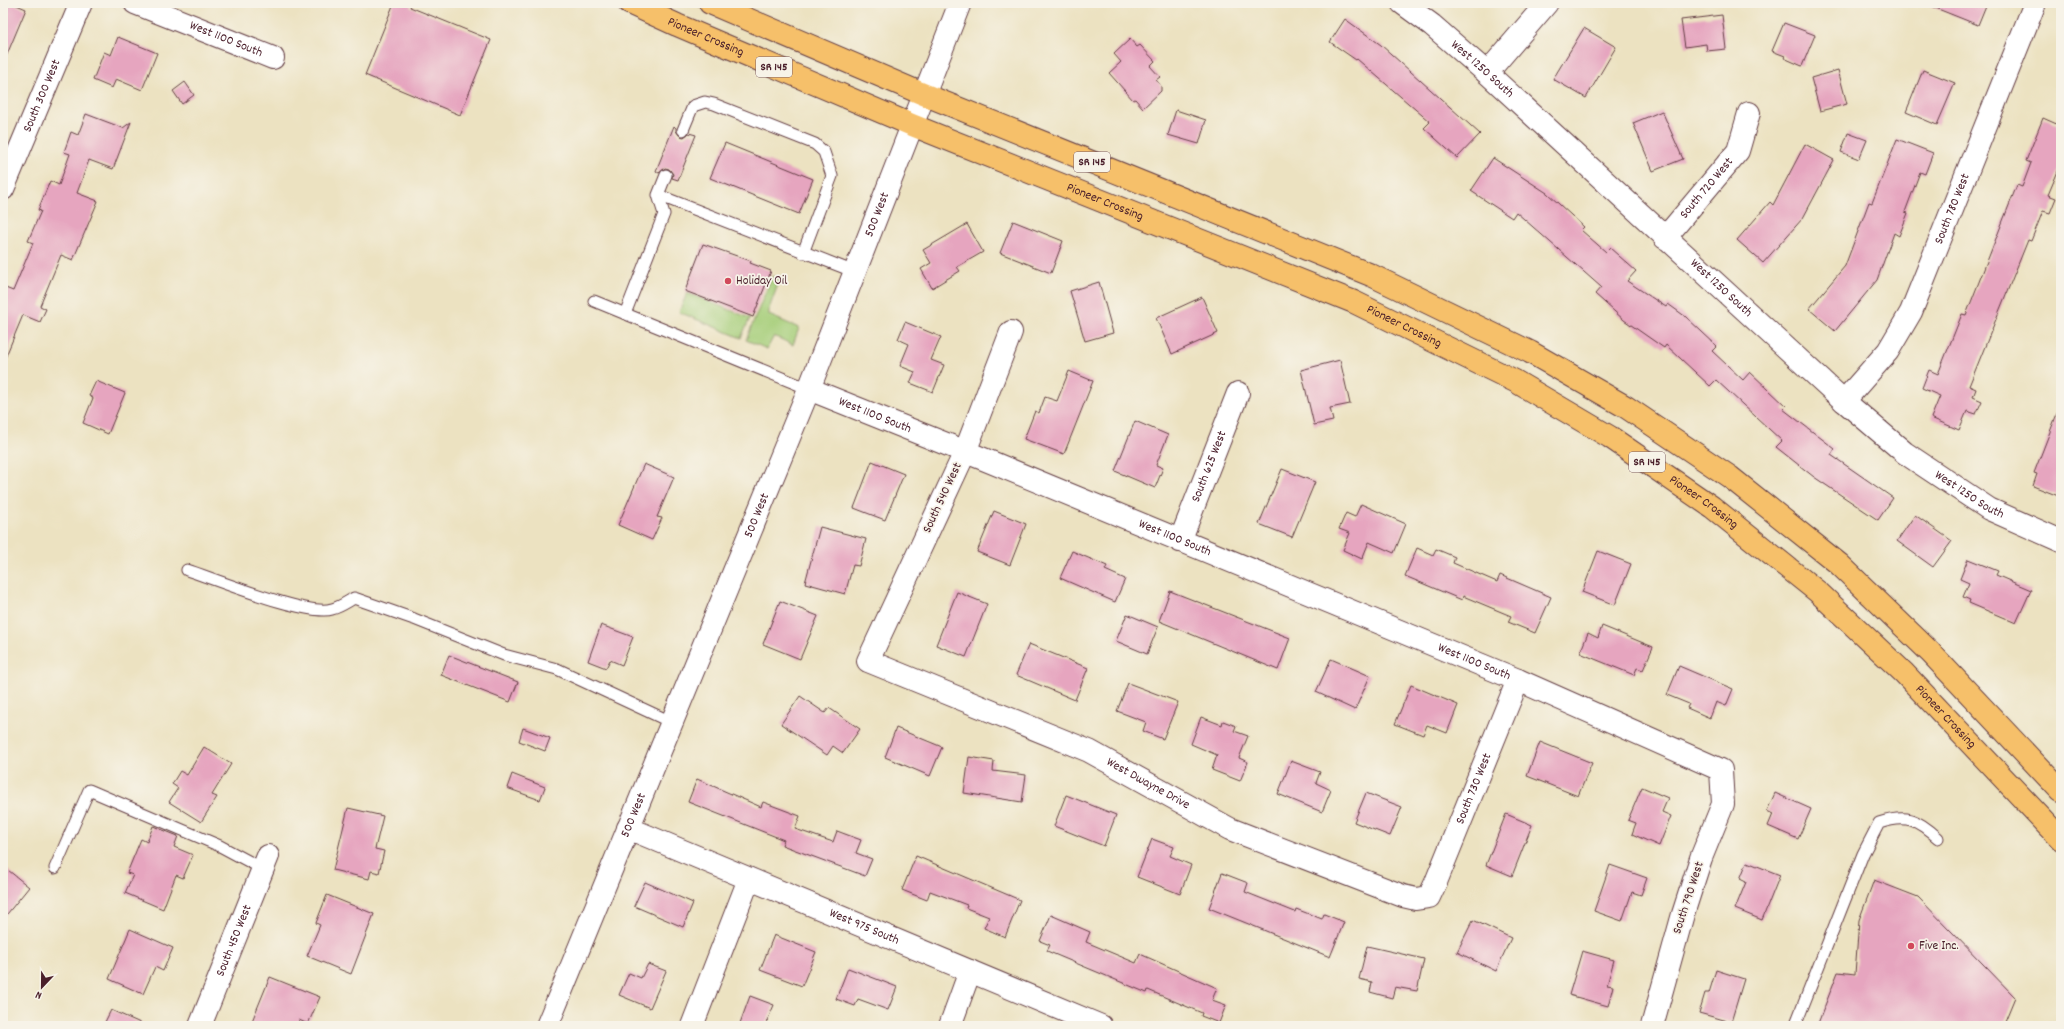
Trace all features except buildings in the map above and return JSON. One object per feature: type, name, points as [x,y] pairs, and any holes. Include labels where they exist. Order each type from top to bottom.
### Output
[{"type":"highway","name":"Pioneer Crossing","points":[[629,3],[912,125],[1354,302],[1515,381],[1610,437],[1712,507],[1818,592],[1904,673],[2061,839]]},
{"type":"highway","name":"SR 145","points":[[710,3],[923,94],[1372,275],[1530,352],[1626,407],[1730,477],[1839,564],[1930,652],[2061,790]]},
{"type":"street","name":"South 300 West","points":[[3,188],[81,3]]},
{"type":"street","name":"West 1100 South","points":[[135,3],[273,58]]},
{"type":"street","name":"500 West","points":[[547,1026],[808,389],[960,3]]},
{"type":"street","name":"West 1250 South","points":[[1402,3],[1432,25],[1487,74],[1844,401],[1905,453],[1988,509],[2061,542]]},
{"type":"street","points":[[1487,74],[1547,3]]},
{"type":"street","name":"South 780 West","points":[[1844,401],[1888,350],[1911,312],[2035,3]]},
{"type":"street","name":"South 720 West","points":[[1665,238],[1738,151],[1749,113]]},
{"type":"street","name":"South 540 West","points":[[868,661],[965,452],[1011,332]]},
{"type":"street","name":"West 1100 South","points":[[808,389],[965,452],[1518,680],[1721,770]]},
{"type":"street","name":"South 625 West","points":[[1180,541],[1238,393]]},
{"type":"street","name":"West Dwayne Drive","points":[[868,661],[1089,751],[1230,829],[1402,896],[1416,899],[1429,897]]},
{"type":"street","name":"South 730 West","points":[[1429,897],[1518,680]]},
{"type":"street","name":"South 790 West","points":[[1652,1026],[1683,914],[1701,858],[1723,804],[1721,770]]},
{"type":"street","name":"West 975 South","points":[[628,828],[1101,1026]]},
{"type":"street","name":"South 450 West","points":[[200,1026],[266,863]]},
{"type":"street","points":[[692,1026],[749,879]]},
{"type":"street","points":[[950,1026],[970,971]]},
{"type":"lane","points":[[683,130],[693,106],[705,102],[714,104],[815,144],[824,152],[832,176],[803,253]]},
{"type":"lane","points":[[625,314],[664,214],[658,195],[666,175]]},
{"type":"lane","points":[[658,195],[803,253],[855,272]]},
{"type":"lane","name":"West 1100 South","points":[[594,301],[808,389]]},
{"type":"lane","points":[[187,570],[314,611],[332,610],[354,598],[414,619],[504,655],[557,669],[671,722]]},
{"type":"lane","points":[[55,868],[89,790],[220,846],[266,863]]},
{"type":"lane","points":[[1796,1026],[1863,854],[1879,824],[1894,819],[1912,819],[1922,824],[1938,838]]},
{"type":"green space","points":[[772,276],[780,279],[769,309],[769,315],[799,328],[793,345],[774,336],[767,349],[746,340]]},
{"type":"green space","points":[[687,293],[750,318],[741,338],[679,312]]},
{"type":"place","name":"Holiday Oil","points":[[728,281]]},
{"type":"place","name":"Five Inc.","points":[[1911,946]]}]
